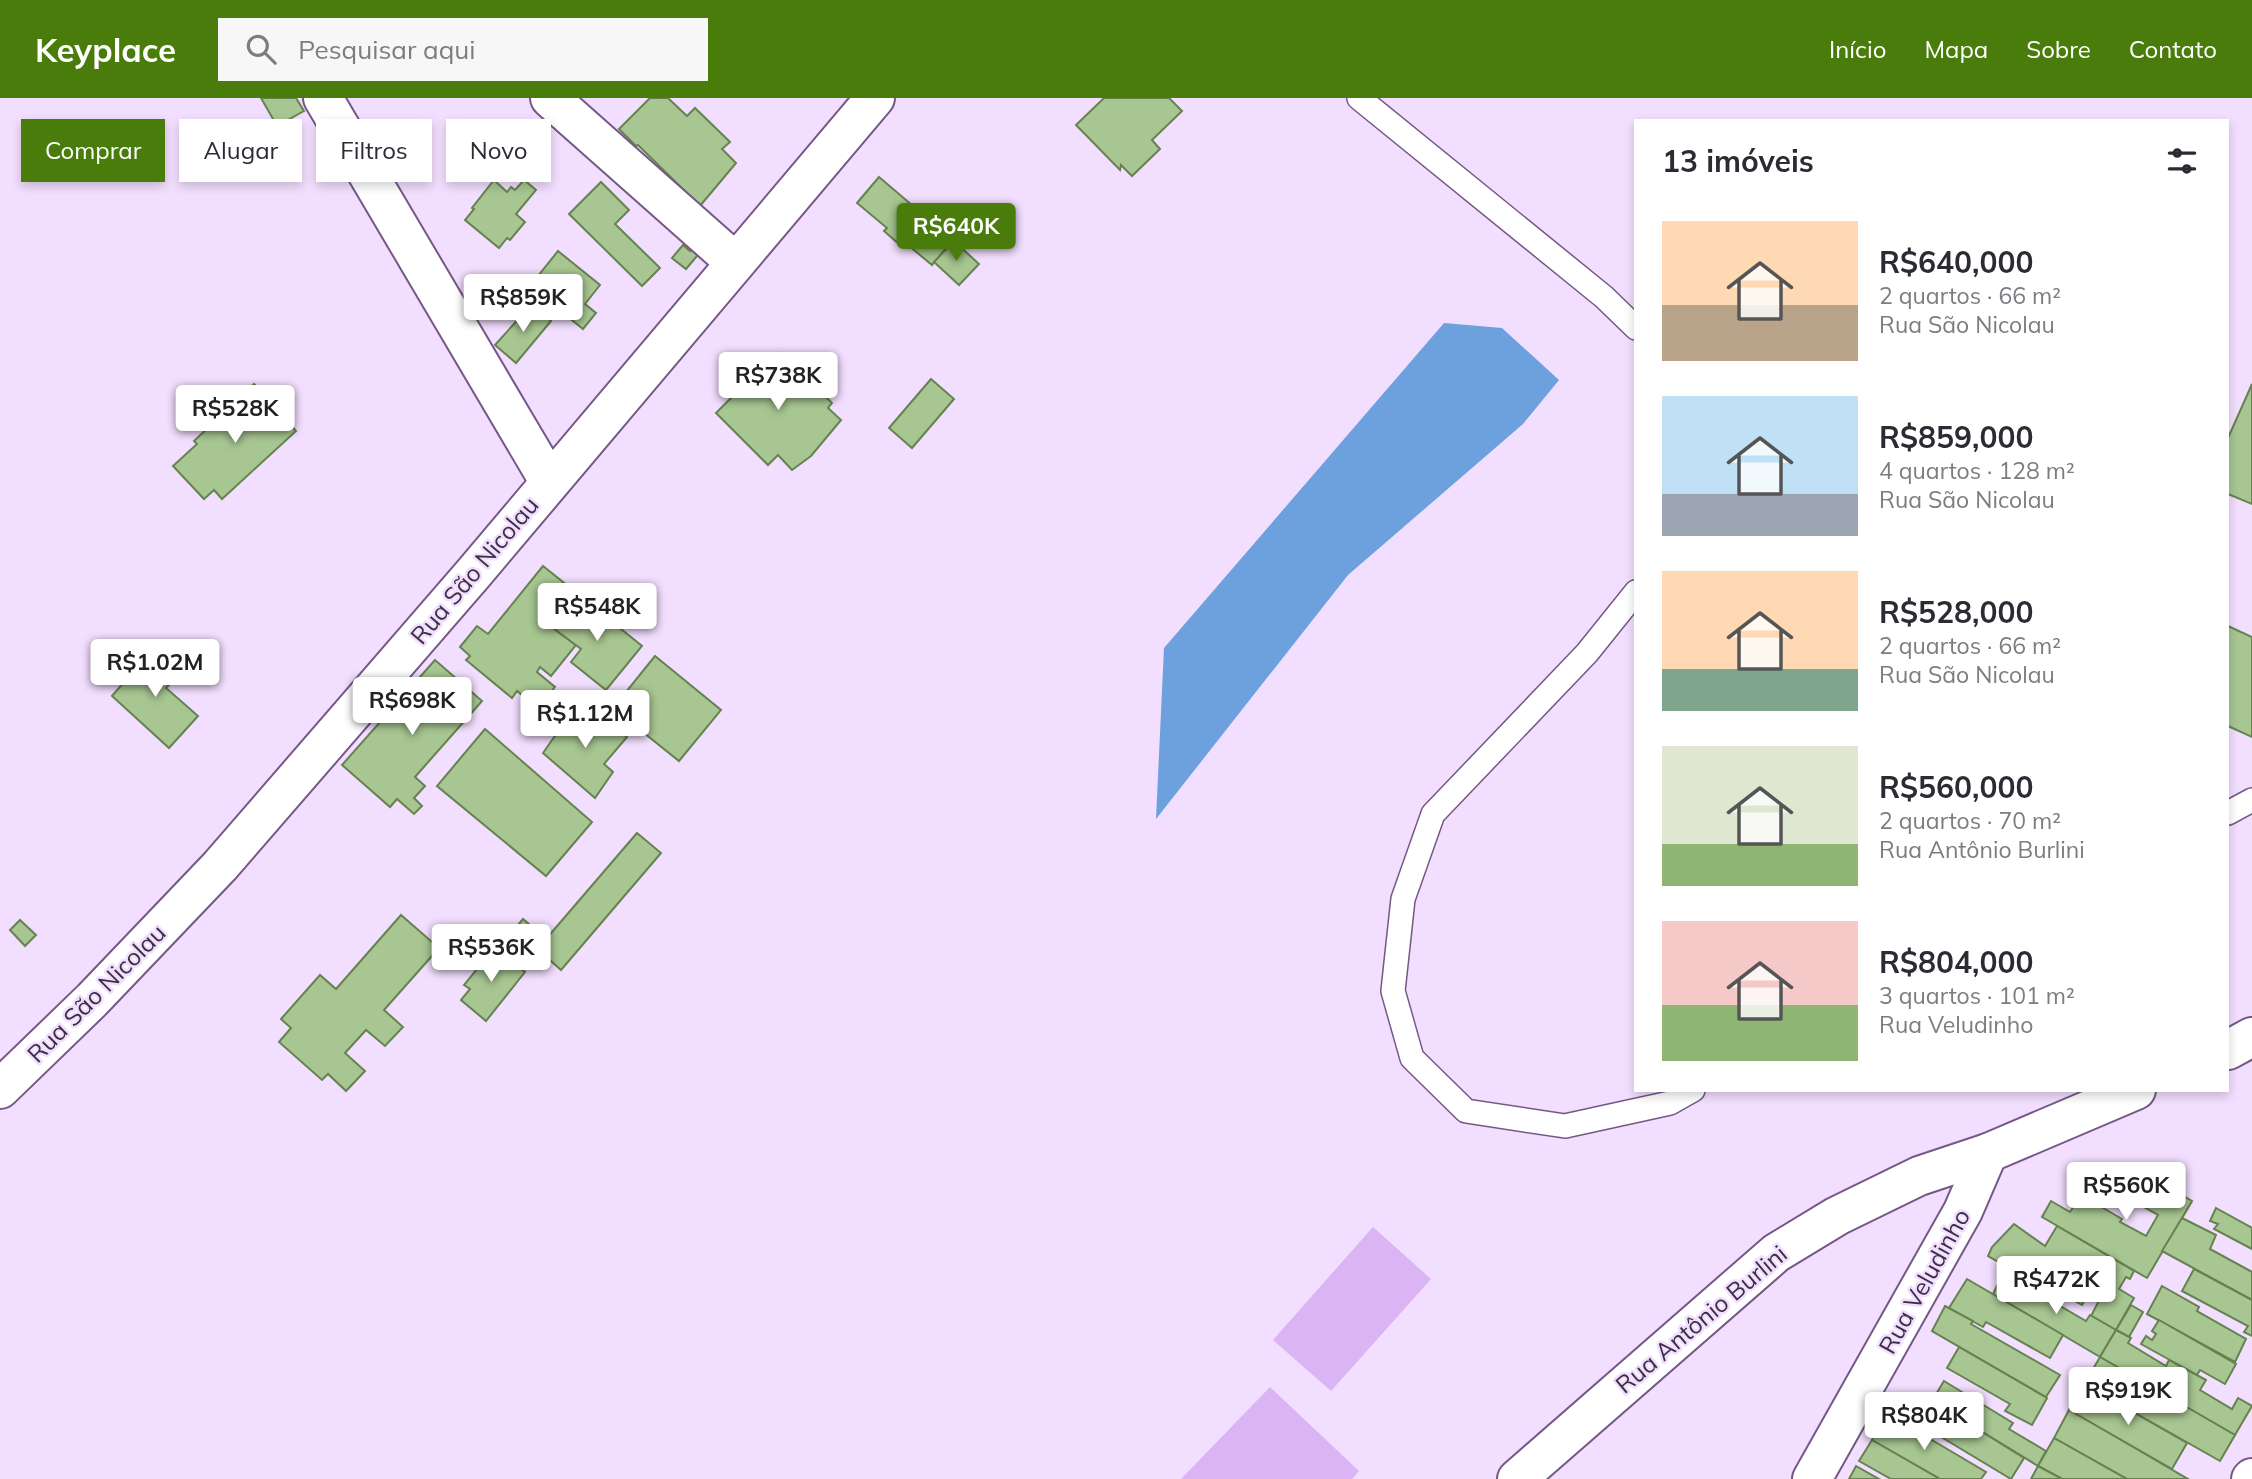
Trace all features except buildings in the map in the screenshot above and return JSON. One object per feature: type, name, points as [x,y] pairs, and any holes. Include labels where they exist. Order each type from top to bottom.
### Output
[{"type":"street","points":[[323,98],[549,481]]},
{"type":"street","points":[[550,98],[735,262]]},
{"type":"street","name":"Rua São Nicolau","points":[[0,1089],[92,1000],[220,866],[473,573],[875,98]]},
{"type":"street","points":[[2229,1049],[2252,1037]]},
{"type":"street","name":"Rua Antônio Burlini","points":[[1517,1479],[1776,1252],[1837,1216],[1919,1176],[1988,1153],[2131,1092]]},
{"type":"street","name":"Rua Veludinho","points":[[1812,1479],[1963,1211],[1988,1153]]},
{"type":"lane","points":[[1359,98],[1604,297],[1634,326]]},
{"type":"lane","points":[[1634,594],[1587,653],[1433,814],[1403,899],[1393,991],[1412,1058],[1466,1111],[1565,1126],[1670,1103],[1689,1092]]},
{"type":"lane","points":[[2229,812],[2252,800]]},
{"type":"shaded area","points":[[1373,1227],[1431,1279],[1331,1391],[1273,1340]]},
{"type":"shaded area","points":[[1270,1387],[1359,1471],[1352,1479],[1181,1479]]},
{"type":"water","points":[[1444,323],[1502,328],[1559,380],[1523,424],[1348,575],[1156,819],[1164,648]]}]
